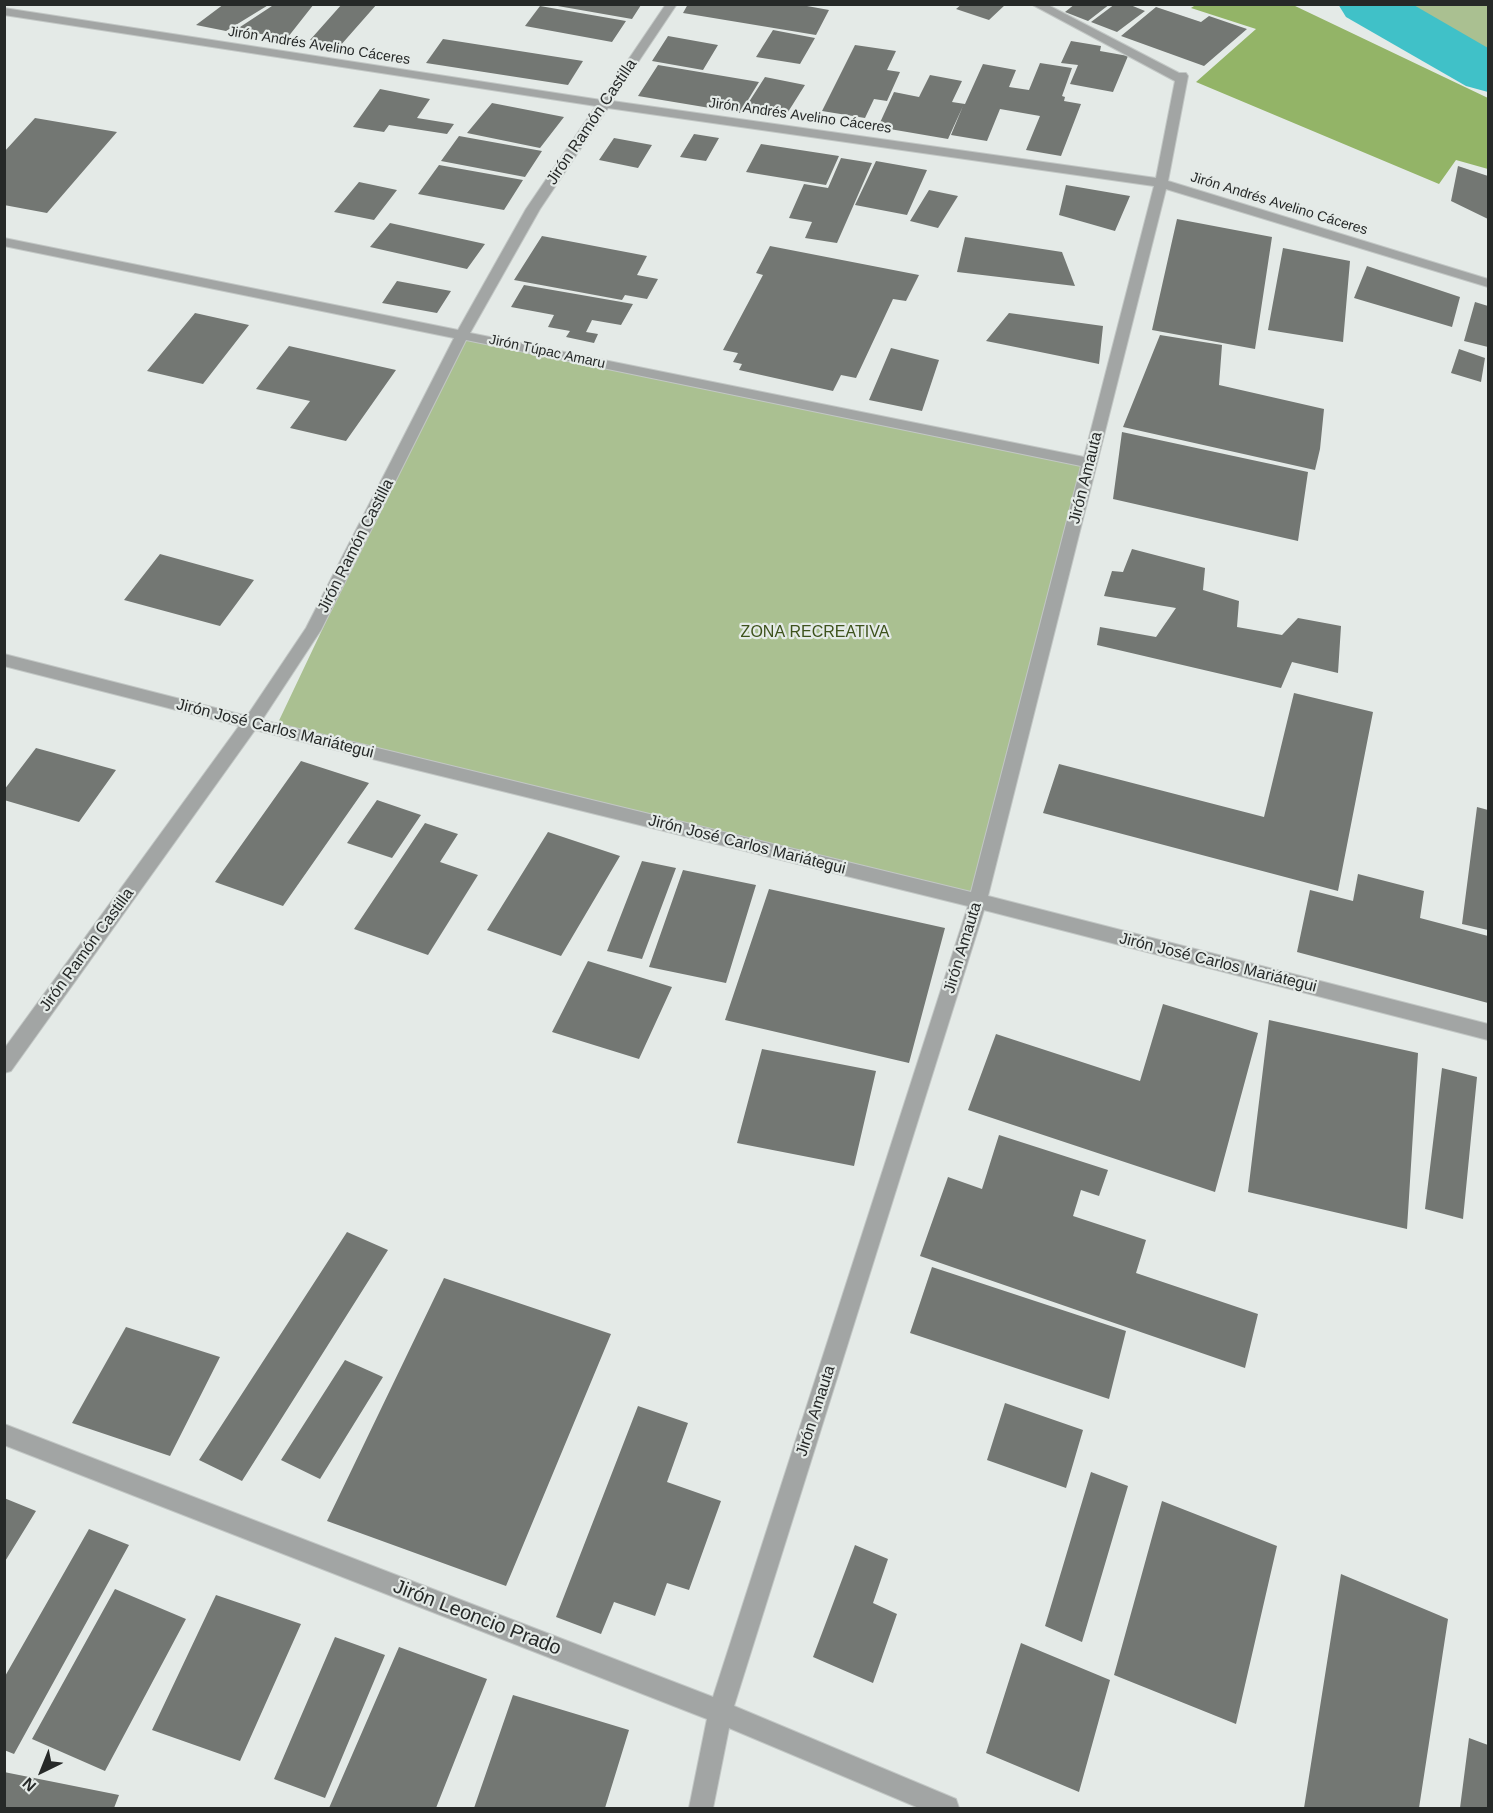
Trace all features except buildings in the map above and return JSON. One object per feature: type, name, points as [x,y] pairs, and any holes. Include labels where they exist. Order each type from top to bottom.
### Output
[{"type":"street","name":"Jirón Ramón Castilla","points":[[4,1065],[251,723],[313,630],[462,335],[533,209],[672,4]]},
{"type":"street","name":"Jirón Amauta","points":[[701,1809],[720,1712],[978,901],[1161,183],[1182,77],[1036,4]]},
{"type":"street","name":"Jirón Andrés Avelino Cáceres","points":[[4,11],[605,104],[1161,183],[1488,283]]},
{"type":"street","name":"Jirón Túpac Amaru","points":[[4,242],[1090,463]]},
{"type":"street","name":"Jirón José Carlos Mariátegui","points":[[4,660],[251,723],[978,901],[1488,1032]]},
{"type":"street","name":"Jirón Leoncio Prado","points":[[4,1434],[720,1712],[947,1809]]},
{"type":"green space","points":[[1197,4],[1293,5],[1488,98],[1488,169],[1456,160],[1439,184],[1196,82],[1256,29],[1191,8]]},
{"type":"green space","points":[[1380,5],[1488,5],[1488,60]]},
{"type":"green space","name":"ZONA RECREATIVA","points":[[462,335],[1090,463],[978,901],[275,729]]},
{"type":"waterway","points":[[1367,4],[1488,73]]}]
